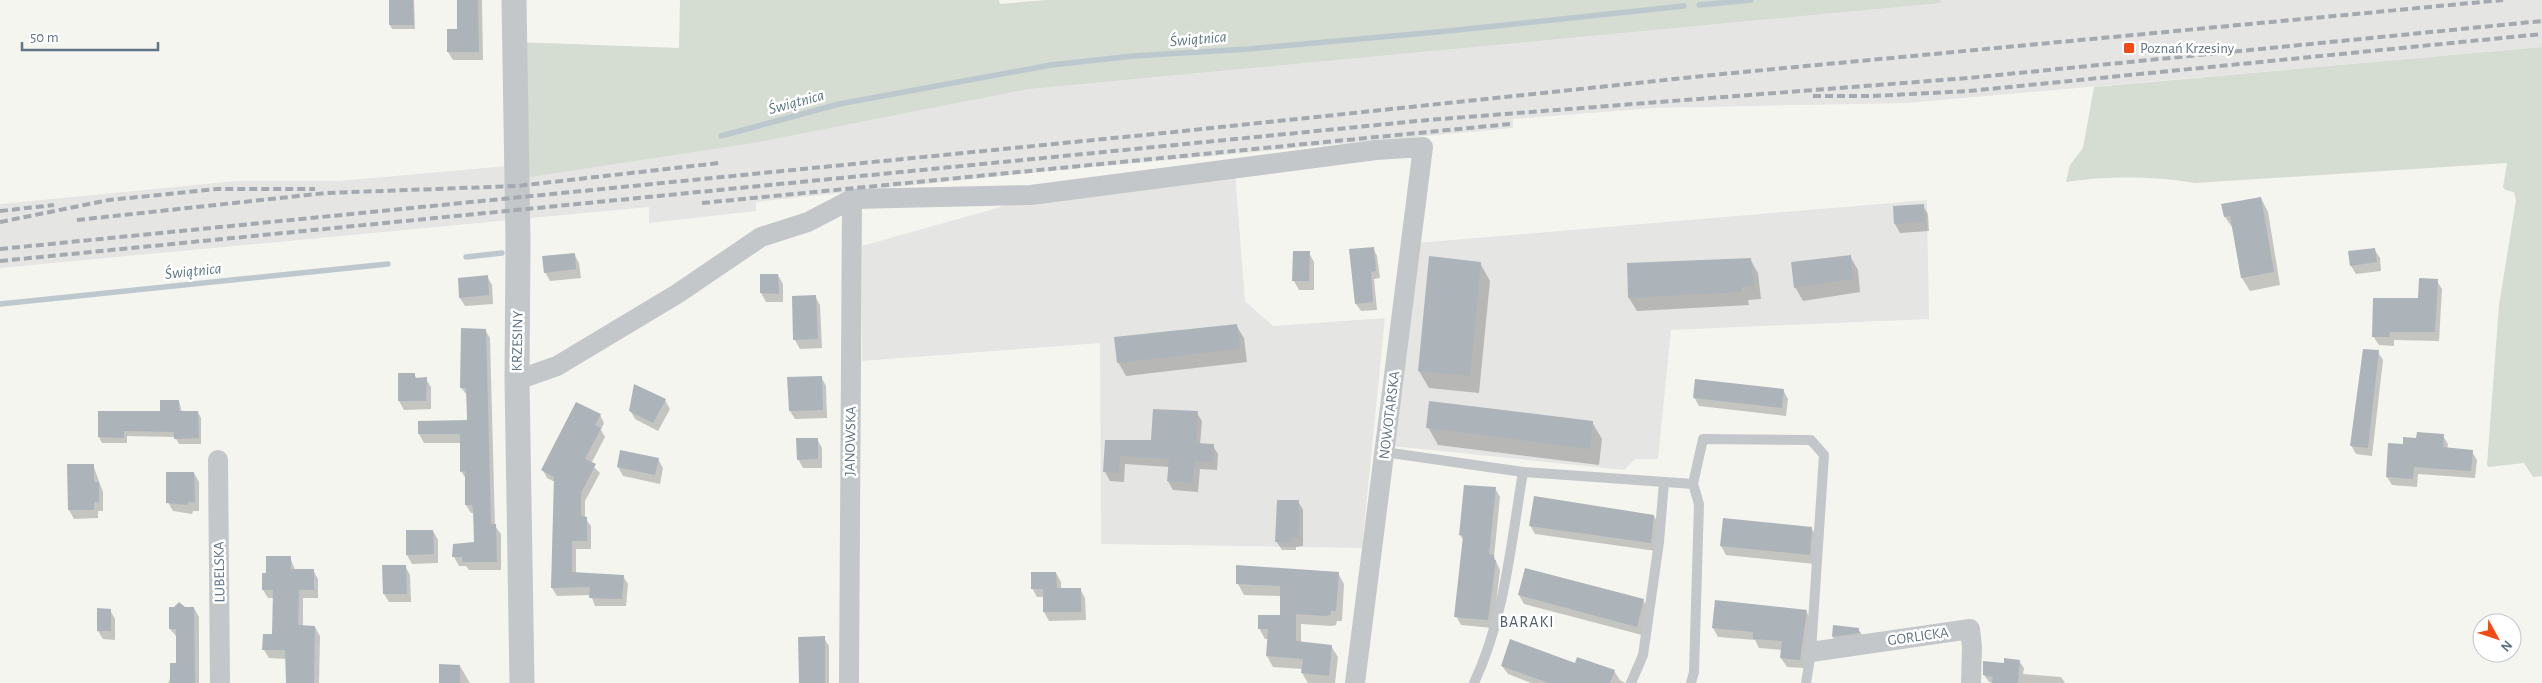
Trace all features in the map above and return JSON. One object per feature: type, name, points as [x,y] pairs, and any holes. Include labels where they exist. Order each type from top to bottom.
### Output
[{"type":"street","name":"KRZESINY","points":[[514,0],[522,683]]},
{"type":"street","name":"NOWOTARSKA","points":[[852,199],[1031,195],[1376,150],[1423,147],[1355,683]]},
{"type":"street","points":[[517,380],[557,366],[677,294],[761,237],[808,222],[852,199]]},
{"type":"street","name":"JANOWSKA","points":[[849,683],[852,199]]},
{"type":"street","name":"LUBELSKA","points":[[218,460],[220,683]]},
{"type":"street","name":"GORLICKA","points":[[1811,652],[1970,629],[1972,647],[1971,683]]},
{"type":"lane","points":[[1691,683],[1694,672],[1698,605],[1699,504],[1692,484],[1703,439],[1811,440],[1824,455],[1811,652],[1806,683]]},
{"type":"lane","points":[[1384,452],[1523,472],[1692,484]]},
{"type":"lane","points":[[1474,683],[1487,655],[1498,620],[1523,472]]},
{"type":"lane","points":[[1631,683],[1642,655],[1659,542],[1664,482]]},
{"type":"shaded area","points":[[680,0],[999,0],[1000,4],[1046,0],[1941,0],[1940,3],[1028,89],[753,143],[523,178],[516,42],[679,48]]},
{"type":"shaded area","points":[[1910,0],[2542,0],[2542,47],[1908,103],[1654,108],[1513,119],[1513,128],[1040,172],[756,202],[756,211],[649,223],[649,207],[0,268],[0,204],[236,181],[338,181],[551,162],[1016,88]]},
{"type":"shaded area","points":[[2542,47],[2542,476],[2533,477],[2524,463],[2489,467],[2487,465],[2499,305],[2516,200],[2514,192],[2505,190],[2503,187],[2507,163],[2195,183],[2163,179],[2130,178],[2066,182],[2070,165],[2083,148],[2094,87]]},
{"type":"shaded area","points":[[1235,172],[1245,301],[1273,326],[1385,318],[1362,548],[1101,544],[1100,343],[862,361],[862,246],[1039,196]]},
{"type":"shaded area","points":[[1927,200],[1929,319],[1671,330],[1658,459],[1635,459],[1624,470],[1392,446],[1416,243]]},
{"type":"building","points":[[389,0],[413,0],[414,25],[389,25]]},
{"type":"building","points":[[457,0],[478,0],[479,52],[447,52],[447,29],[457,29]]},
{"type":"building","points":[[2261,197],[2274,272],[2241,278],[2230,216],[2224,217],[2221,204]]},
{"type":"building","points":[[1924,204],[1925,222],[1894,224],[1893,206]]},
{"type":"building","points":[[1374,247],[1376,271],[1371,272],[1373,302],[1355,304],[1349,249]]},
{"type":"building","points":[[2375,248],[2377,262],[2350,266],[2348,251]]},
{"type":"building","points":[[1293,251],[1310,251],[1309,281],[1292,281]]},
{"type":"building","points":[[575,253],[576,269],[544,273],[542,256]]},
{"type":"building","points":[[1851,255],[1853,279],[1794,288],[1791,262]]},
{"type":"building","points":[[1429,256],[1481,262],[1470,376],[1418,371]]},
{"type":"building","points":[[1751,258],[1754,286],[1741,287],[1742,292],[1628,298],[1627,263]]},
{"type":"building","points":[[760,274],[778,274],[779,294],[760,293]]},
{"type":"building","points":[[488,275],[489,295],[459,298],[458,278]]},
{"type":"building","points":[[2419,278],[2438,279],[2435,332],[2390,332],[2389,337],[2372,337],[2373,298],[2418,298]]},
{"type":"building","points":[[816,295],[818,339],[793,340],[792,296]]},
{"type":"building","points":[[1237,324],[1240,349],[1117,363],[1114,337]]},
{"type":"building","points":[[461,328],[486,329],[491,524],[496,524],[497,562],[462,562],[462,557],[452,557],[453,544],[474,542],[473,508],[472,505],[465,505],[465,471],[460,472],[460,434],[418,434],[418,421],[467,420],[466,388],[460,388]]},
{"type":"building","points":[[2363,349],[2379,350],[2368,448],[2350,446]]},
{"type":"building","points":[[398,373],[415,373],[415,378],[427,377],[426,401],[398,401]]},
{"type":"building","points":[[822,376],[823,410],[789,411],[787,377]]},
{"type":"building","points":[[1695,379],[1784,389],[1782,408],[1693,398]]},
{"type":"building","points":[[634,384],[666,399],[653,423],[629,411]]},
{"type":"building","points":[[160,400],[179,400],[179,411],[198,411],[199,438],[174,439],[174,432],[124,431],[124,438],[98,437],[98,411],[160,411]]},
{"type":"building","points":[[1429,401],[1593,421],[1590,449],[1426,428]]},
{"type":"building","points":[[576,402],[601,414],[595,425],[601,428],[585,459],[596,464],[581,493],[581,516],[587,517],[587,541],[572,541],[572,572],[624,575],[622,599],[589,598],[590,587],[551,588],[554,477],[541,470]]},
{"type":"building","points":[[1153,409],[1198,411],[1196,443],[1214,444],[1213,462],[1195,461],[1193,483],[1167,481],[1169,459],[1120,456],[1119,473],[1103,472],[1105,440],[1151,440]]},
{"type":"building","points":[[2417,432],[2444,434],[2443,447],[2473,450],[2471,471],[2414,467],[2413,479],[2386,477],[2388,443],[2403,444],[2403,437],[2416,438]]},
{"type":"building","points":[[796,438],[818,438],[818,459],[797,460]]},
{"type":"building","points":[[620,450],[659,458],[655,475],[617,467]]},
{"type":"building","points":[[67,464],[94,464],[94,482],[99,482],[99,502],[94,502],[94,510],[68,510]]},
{"type":"building","points":[[166,472],[194,472],[195,502],[188,502],[187,505],[166,503]]},
{"type":"building","points":[[1464,485],[1496,487],[1489,554],[1494,555],[1494,560],[1496,560],[1488,620],[1454,617],[1463,536],[1459,535]]},
{"type":"building","points":[[1534,496],[1654,515],[1651,543],[1529,526]]},
{"type":"building","points":[[1277,500],[1299,500],[1298,538],[1292,538],[1292,542],[1275,542]]},
{"type":"building","points":[[1723,518],[1812,527],[1810,555],[1720,546]]},
{"type":"building","points":[[406,530],[433,530],[434,554],[406,555]]},
{"type":"building","points":[[266,556],[291,556],[291,569],[314,569],[314,590],[299,590],[298,625],[315,626],[314,683],[286,683],[285,650],[262,650],[263,634],[272,634],[273,590],[262,590],[262,573],[266,573]]},
{"type":"building","points":[[382,565],[406,565],[407,594],[383,594]]},
{"type":"building","points":[[1236,565],[1339,572],[1336,611],[1331,611],[1331,615],[1325,616],[1296,614],[1296,641],[1332,645],[1329,676],[1301,673],[1303,659],[1266,656],[1268,629],[1258,629],[1258,615],[1280,615],[1280,586],[1236,584]]},
{"type":"building","points":[[1525,568],[1644,599],[1637,627],[1518,595]]},
{"type":"building","points":[[1031,572],[1056,572],[1057,588],[1081,588],[1081,612],[1043,612],[1043,589],[1031,589]]},
{"type":"building","points":[[1715,600],[1807,610],[1800,660],[1780,658],[1782,641],[1753,639],[1753,632],[1712,628]]},
{"type":"building","points":[[179,602],[185,607],[194,607],[195,683],[170,683],[170,663],[176,663],[176,629],[169,629],[169,607],[174,607]]},
{"type":"building","points":[[97,608],[111,609],[111,631],[97,631]]},
{"type":"building","points":[[1833,625],[1859,628],[1859,633],[1832,637]]},
{"type":"building","points":[[825,636],[825,683],[799,683],[798,637]]},
{"type":"building","points":[[1510,639],[1575,663],[1577,657],[1615,670],[1610,683],[1549,683],[1501,666]]},
{"type":"building","points":[[2004,658],[2020,660],[2018,683],[1992,683],[1993,677],[1983,675],[1983,661],[2004,663]]},
{"type":"building","points":[[439,664],[460,665],[460,683],[439,683]]},
{"type":"waterway","name":"Świątnica","points":[[1699,5],[1751,0]]},
{"type":"waterway","name":"Świątnica","points":[[721,136],[839,104],[1051,65],[1133,56],[1248,49],[1448,31],[1684,6]]},
{"type":"waterway","name":"Świątnica","points":[[466,257],[502,253]]},
{"type":"waterway","name":"Świątnica","points":[[0,304],[388,264]]},
{"type":"railway","points":[[0,249],[1174,132],[1722,74],[2503,0]]},
{"type":"railway","points":[[0,261],[1428,120],[1968,78],[2542,21]]},
{"type":"railway","points":[[1813,96],[1873,96],[1969,91],[2542,34]]},
{"type":"railway","points":[[702,203],[1510,124]]},
{"type":"railway","points":[[77,220],[326,193],[517,186],[719,163]]},
{"type":"railway","points":[[0,222],[109,200],[217,189],[315,189]]},
{"type":"railway","points":[[0,211],[54,205]]},
{"type":"place","name":"Poznań Krzesiny","points":[[2129,48]]},
{"type":"district","name":"BARAKI","points":[[1527,621]]}]
